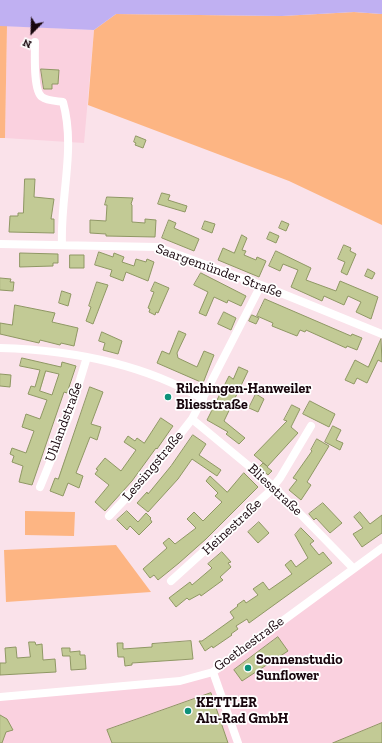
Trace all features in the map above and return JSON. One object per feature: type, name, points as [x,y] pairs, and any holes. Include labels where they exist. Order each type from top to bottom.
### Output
[{"type":"street","points":[[35,42],[37,87],[39,94],[42,98],[63,102],[68,120],[69,157],[62,244]]},
{"type":"street","name":"Saargemünder Straße","points":[[0,244],[157,247],[261,285],[382,334]]},
{"type":"street","name":"Lessingstraße","points":[[109,516],[150,473],[192,419],[261,285]]},
{"type":"street","points":[[0,348],[40,350],[87,357],[148,374],[203,399]]},
{"type":"street","name":"Uhlandstraße","points":[[40,487],[69,416],[87,357]]},
{"type":"street","name":"Bliesstraße","points":[[192,419],[273,486],[353,568]]},
{"type":"street","name":"Heinestraße","points":[[171,582],[220,538],[273,486],[312,426]]},
{"type":"street","name":"Goethestraße","points":[[0,697],[180,681],[213,672],[382,548]]},
{"type":"street","points":[[213,672],[238,743]]},
{"type":"shaded area","points":[[0,0],[382,0],[382,14],[354,12],[282,16],[116,14],[94,30],[0,26]]},
{"type":"shaded area","points":[[354,12],[382,14],[382,225],[289,181],[88,105],[94,30],[116,14],[282,16]]},
{"type":"shaded area","points":[[0,26],[7,26],[5,138],[0,138]]},
{"type":"shaded area","points":[[7,26],[94,30],[84,143],[5,138]]},
{"type":"shaded area","points":[[25,511],[75,512],[74,536],[25,535]]},
{"type":"shaded area","points":[[116,545],[151,592],[6,602],[4,550]]},
{"type":"shaded area","points":[[382,548],[382,743],[0,743],[0,697],[139,685],[213,672]]},
{"type":"building","points":[[41,69],[59,70],[58,84],[52,84],[52,89],[44,89]]},
{"type":"building","points":[[136,136],[146,140],[143,148],[135,145],[136,143],[134,142]]},
{"type":"building","points":[[25,179],[35,179],[34,197],[54,199],[51,219],[54,219],[54,233],[9,232],[10,216],[18,216],[18,213],[23,213]]},
{"type":"building","points":[[162,193],[170,195],[168,200],[187,206],[185,212],[158,204]]},
{"type":"building","points":[[107,197],[133,198],[131,204],[132,222],[145,223],[145,219],[156,220],[155,237],[106,236],[106,234],[90,233],[90,220],[106,221],[107,205],[105,205]]},
{"type":"building","points":[[169,220],[176,223],[174,228],[199,239],[194,251],[162,238]]},
{"type":"building","points":[[205,221],[215,224],[212,233],[202,229]]},
{"type":"building","points":[[282,221],[289,224],[286,231],[279,228]]},
{"type":"building","points":[[270,232],[279,236],[276,243],[267,239]]},
{"type":"building","points":[[242,235],[247,238],[242,250],[246,251],[244,255],[256,260],[257,257],[266,261],[259,277],[218,260],[223,248],[234,253]]},
{"type":"building","points":[[344,245],[351,248],[350,251],[356,254],[347,275],[341,272],[345,262],[338,259]]},
{"type":"building","points":[[276,251],[311,268],[306,280],[336,291],[340,281],[378,297],[371,319],[356,312],[361,302],[348,296],[344,305],[324,296],[322,301],[291,287],[298,270],[283,264],[280,271],[269,266]]},
{"type":"building","points":[[99,252],[113,257],[114,253],[124,257],[122,262],[134,266],[136,259],[146,262],[147,259],[154,262],[148,281],[126,272],[123,281],[110,276],[112,270],[95,265]]},
{"type":"building","points":[[20,253],[58,254],[58,263],[53,263],[53,266],[20,267]]},
{"type":"building","points":[[70,255],[84,255],[84,268],[70,268]]},
{"type":"building","points":[[368,269],[375,273],[372,279],[365,276]]},
{"type":"building","points":[[201,273],[246,296],[241,306],[228,300],[227,303],[214,297],[206,316],[199,313],[208,292],[194,285]]},
{"type":"building","points":[[0,278],[11,279],[10,282],[14,282],[13,291],[0,290]]},
{"type":"building","points":[[97,282],[108,285],[93,324],[86,321]]},
{"type":"building","points":[[155,282],[169,288],[158,313],[156,312],[155,315],[149,312],[150,309],[148,308],[154,292],[151,291]]},
{"type":"building","points":[[62,291],[71,294],[68,306],[59,303]]},
{"type":"building","points":[[265,299],[351,336],[352,334],[362,338],[357,350],[347,346],[346,348],[306,330],[305,332],[300,330],[297,336],[272,326],[273,323],[257,316]]},
{"type":"building","points":[[15,305],[55,313],[52,322],[78,328],[74,346],[61,343],[60,345],[40,340],[39,343],[0,334],[0,323],[12,325]]},
{"type":"building","points":[[224,312],[236,318],[231,330],[218,324]]},
{"type":"building","points":[[252,315],[259,318],[256,324],[249,321]]},
{"type":"building","points":[[179,331],[186,334],[177,353],[178,358],[197,367],[204,351],[214,355],[203,383],[157,363],[162,351],[169,354]]},
{"type":"building","points":[[102,332],[122,341],[118,354],[103,350],[105,343],[99,341]]},
{"type":"building","points":[[381,339],[382,362],[378,360],[367,383],[357,378],[354,384],[345,380],[355,360],[368,367]]},
{"type":"building","points":[[22,358],[61,367],[62,362],[76,366],[67,393],[64,392],[32,485],[19,482],[23,466],[12,462],[14,456],[10,454],[12,448],[26,453],[34,431],[22,427],[26,414],[40,419],[47,400],[28,394],[31,386],[35,387],[40,370],[20,366]],"holes":[[[46,371],[59,374],[52,395],[40,391]]]},
{"type":"building","points":[[239,367],[248,371],[224,421],[245,438],[239,444],[226,434],[228,432],[207,420],[229,376],[233,379]]},
{"type":"building","points":[[0,374],[11,375],[10,387],[0,386]]},
{"type":"building","points":[[90,387],[103,392],[91,424],[101,427],[97,440],[90,437],[76,473],[83,476],[79,488],[68,483],[63,496],[50,491],[55,478],[58,479]]},
{"type":"building","points":[[256,394],[264,399],[258,412],[249,408]]},
{"type":"building","points":[[310,401],[335,414],[329,427],[303,414]]},
{"type":"building","points":[[292,405],[300,409],[291,427],[298,433],[267,467],[272,471],[268,475],[259,467],[263,463],[267,466],[254,455],[287,421],[284,420]]},
{"type":"building","points":[[161,418],[173,426],[132,481],[105,511],[95,502],[109,485],[95,474],[98,470],[96,469],[105,458],[121,471],[136,450],[124,442],[128,436],[135,441],[137,438],[144,443]]},
{"type":"building","points":[[333,426],[341,430],[336,440],[343,443],[340,450],[325,442]]},
{"type":"building","points":[[193,435],[206,444],[199,455],[221,470],[217,476],[192,459],[178,479],[148,512],[137,503],[147,492],[148,494],[171,466]]},
{"type":"building","points":[[317,439],[329,446],[307,482],[311,485],[301,500],[289,490],[297,480],[293,478],[312,451],[311,450]]},
{"type":"building","points":[[244,473],[258,487],[206,539],[179,563],[158,580],[154,575],[150,578],[143,569],[167,548],[163,543],[169,538],[175,544],[196,528],[187,519],[194,512],[203,521],[222,502],[215,496],[218,493],[206,481],[210,476],[227,492]]},
{"type":"building","points":[[323,503],[342,523],[330,533],[316,518],[314,520],[309,514]]},
{"type":"building","points":[[127,511],[138,522],[146,513],[151,518],[150,519],[152,522],[139,535],[130,526],[127,530],[117,520]]},
{"type":"building","points":[[360,512],[370,524],[382,515],[382,533],[362,547],[353,534],[363,528],[354,517]]},
{"type":"building","points":[[259,522],[269,533],[258,543],[248,532]]},
{"type":"building","points":[[301,528],[314,541],[310,544],[319,555],[323,552],[332,563],[249,623],[247,619],[236,626],[238,629],[231,634],[232,635],[213,648],[212,646],[205,651],[199,641],[202,641],[234,618],[230,612],[238,606],[237,605],[244,600],[246,603],[258,595],[253,589],[263,582],[269,590],[292,574],[285,565],[291,560],[296,567],[308,558],[295,535]]},
{"type":"building","points":[[222,552],[231,562],[228,563],[231,567],[220,577],[223,580],[201,596],[200,594],[189,600],[187,598],[176,607],[169,598],[190,582],[192,585],[212,568],[208,564]]},
{"type":"building","points":[[278,637],[288,651],[242,681],[234,670]]},
{"type":"building","points":[[191,641],[193,659],[132,663],[132,665],[125,666],[124,657],[118,657],[117,643],[123,643],[123,649],[152,647],[152,644]]},
{"type":"building","points":[[29,642],[35,642],[36,645],[42,644],[43,660],[55,659],[56,672],[0,675],[0,663],[6,663],[5,648],[16,647],[17,658],[30,657]]},
{"type":"building","points":[[62,648],[70,648],[70,652],[80,651],[80,655],[85,655],[86,669],[71,670],[70,656],[63,656]]},
{"type":"building","name":"KETTLER Alu-Rad GmbH","points":[[211,693],[228,743],[112,743],[107,730]]},
{"type":"building","points":[[0,715],[7,719],[13,730],[6,732],[2,743],[0,743]]},
{"type":"building","points":[[382,723],[382,743],[333,743]]},
{"type":"place","name":"Rilchingen-Hanweiler Bliesstraße","points":[[168,397]]},
{"type":"place","name":"Sonnenstudio Sunflower","points":[[248,668]]},
{"type":"place","name":"KETTLER Alu-Rad GmbH","points":[[188,711]]}]
